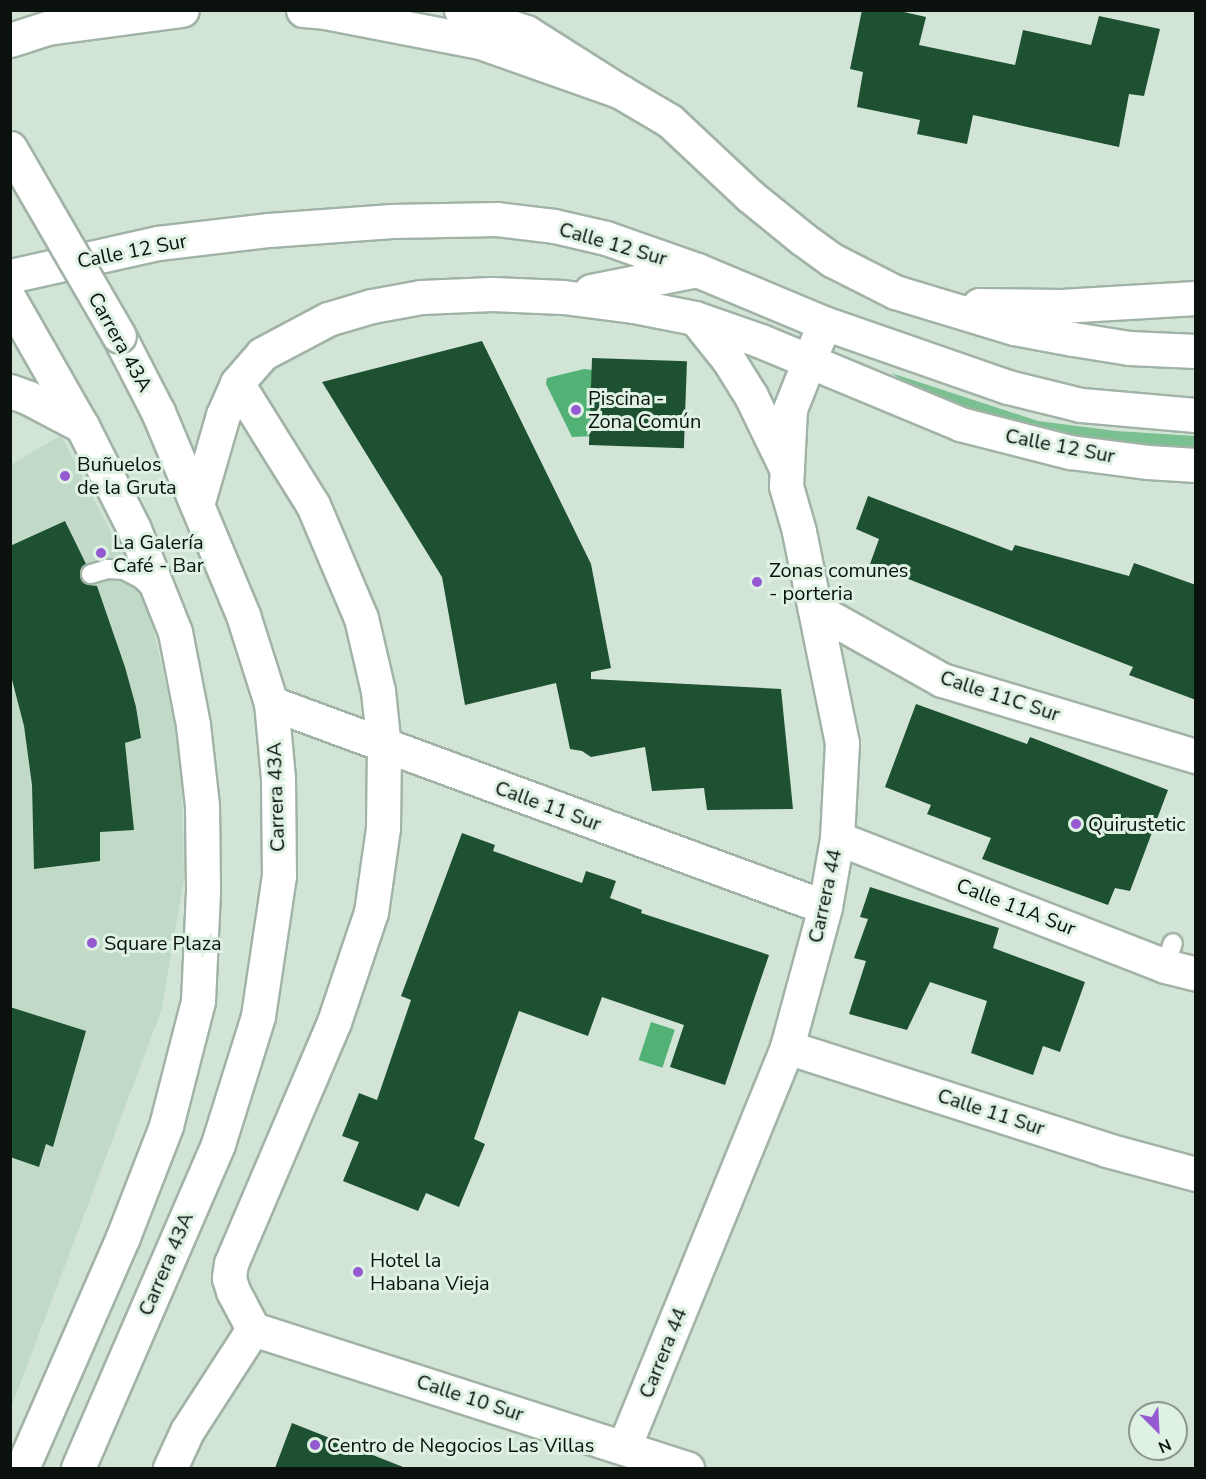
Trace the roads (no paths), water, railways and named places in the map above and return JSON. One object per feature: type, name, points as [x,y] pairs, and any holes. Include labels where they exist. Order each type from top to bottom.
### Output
[{"type":"street","points":[[10,40],[47,28],[182,10]]},
{"type":"street","points":[[303,10],[325,12],[480,42],[621,92]]},
{"type":"street","points":[[461,10],[526,33],[670,121],[750,196],[822,253],[867,279],[927,304],[1014,328],[1129,348],[1196,351]]},
{"type":"street","name":"Carrera 43A","points":[[10,148],[119,336],[158,412],[243,615],[270,703],[278,778],[279,876],[258,1016],[218,1144],[78,1468]]},
{"type":"street","name":"Calle 12 Sur","points":[[10,276],[158,243],[269,230],[392,221],[497,219],[554,226],[606,238],[696,270],[824,323],[927,361],[1008,387],[1071,403],[1196,415]]},
{"type":"street","points":[[563,297],[696,270]]},
{"type":"street","name":"Calle 12 Sur","points":[[197,505],[214,441],[237,382],[262,354],[328,319],[372,306],[421,297],[492,294],[563,297],[634,306],[695,318],[761,341],[960,424],[1070,452],[1196,465]]},
{"type":"street","points":[[927,304],[1061,306],[1196,298]]},
{"type":"street","points":[[10,300],[82,426],[134,529],[175,632],[193,725],[202,805],[203,891],[198,1001],[166,1126],[123,1237],[22,1468]]},
{"type":"street","points":[[695,318],[728,359],[751,396],[787,470]]},
{"type":"street","name":"Carrera 44","points":[[624,1447],[787,1047],[825,907],[837,838],[842,743],[815,609],[786,486],[790,409],[824,323]]},
{"type":"street","points":[[170,1468],[187,1431],[253,1329],[233,1291],[229,1278],[231,1263],[334,1022],[371,912],[383,828],[384,747],[378,691],[361,618],[313,505],[237,382]]},
{"type":"street","points":[[10,391],[29,398],[82,426]]},
{"type":"street","name":"Calle 11C Sur","points":[[815,609],[942,680],[1196,756]]},
{"type":"street","name":"Calle 11 Sur","points":[[270,703],[384,747],[825,907]]},
{"type":"street","name":"Calle 11A Sur","points":[[837,838],[1169,954],[1196,974]]},
{"type":"street","name":"Calle 11 Sur","points":[[787,1047],[1107,1150],[1196,1174]]},
{"type":"street","name":"Calle 10 Sur","points":[[253,1329],[687,1468]]},
{"type":"lane","points":[[91,574],[107,569],[124,570],[141,579],[161,598]]},
{"type":"place","name":"Piscina - Zona Común","points":[[576,410]]},
{"type":"place","name":"Buñuelos de la Gruta","points":[[65,476]]},
{"type":"place","name":"La Galería Café - Bar","points":[[101,553]]},
{"type":"place","name":"Zonas comunes - porteria","points":[[757,582]]},
{"type":"place","name":"Quirustetic","points":[[1076,824]]},
{"type":"place","name":"Square Plaza","points":[[92,943]]},
{"type":"place","name":"Hotel la Habana Vieja","points":[[358,1272]]},
{"type":"place","name":"Centro de Negocios Las Villas","points":[[315,1445]]}]
